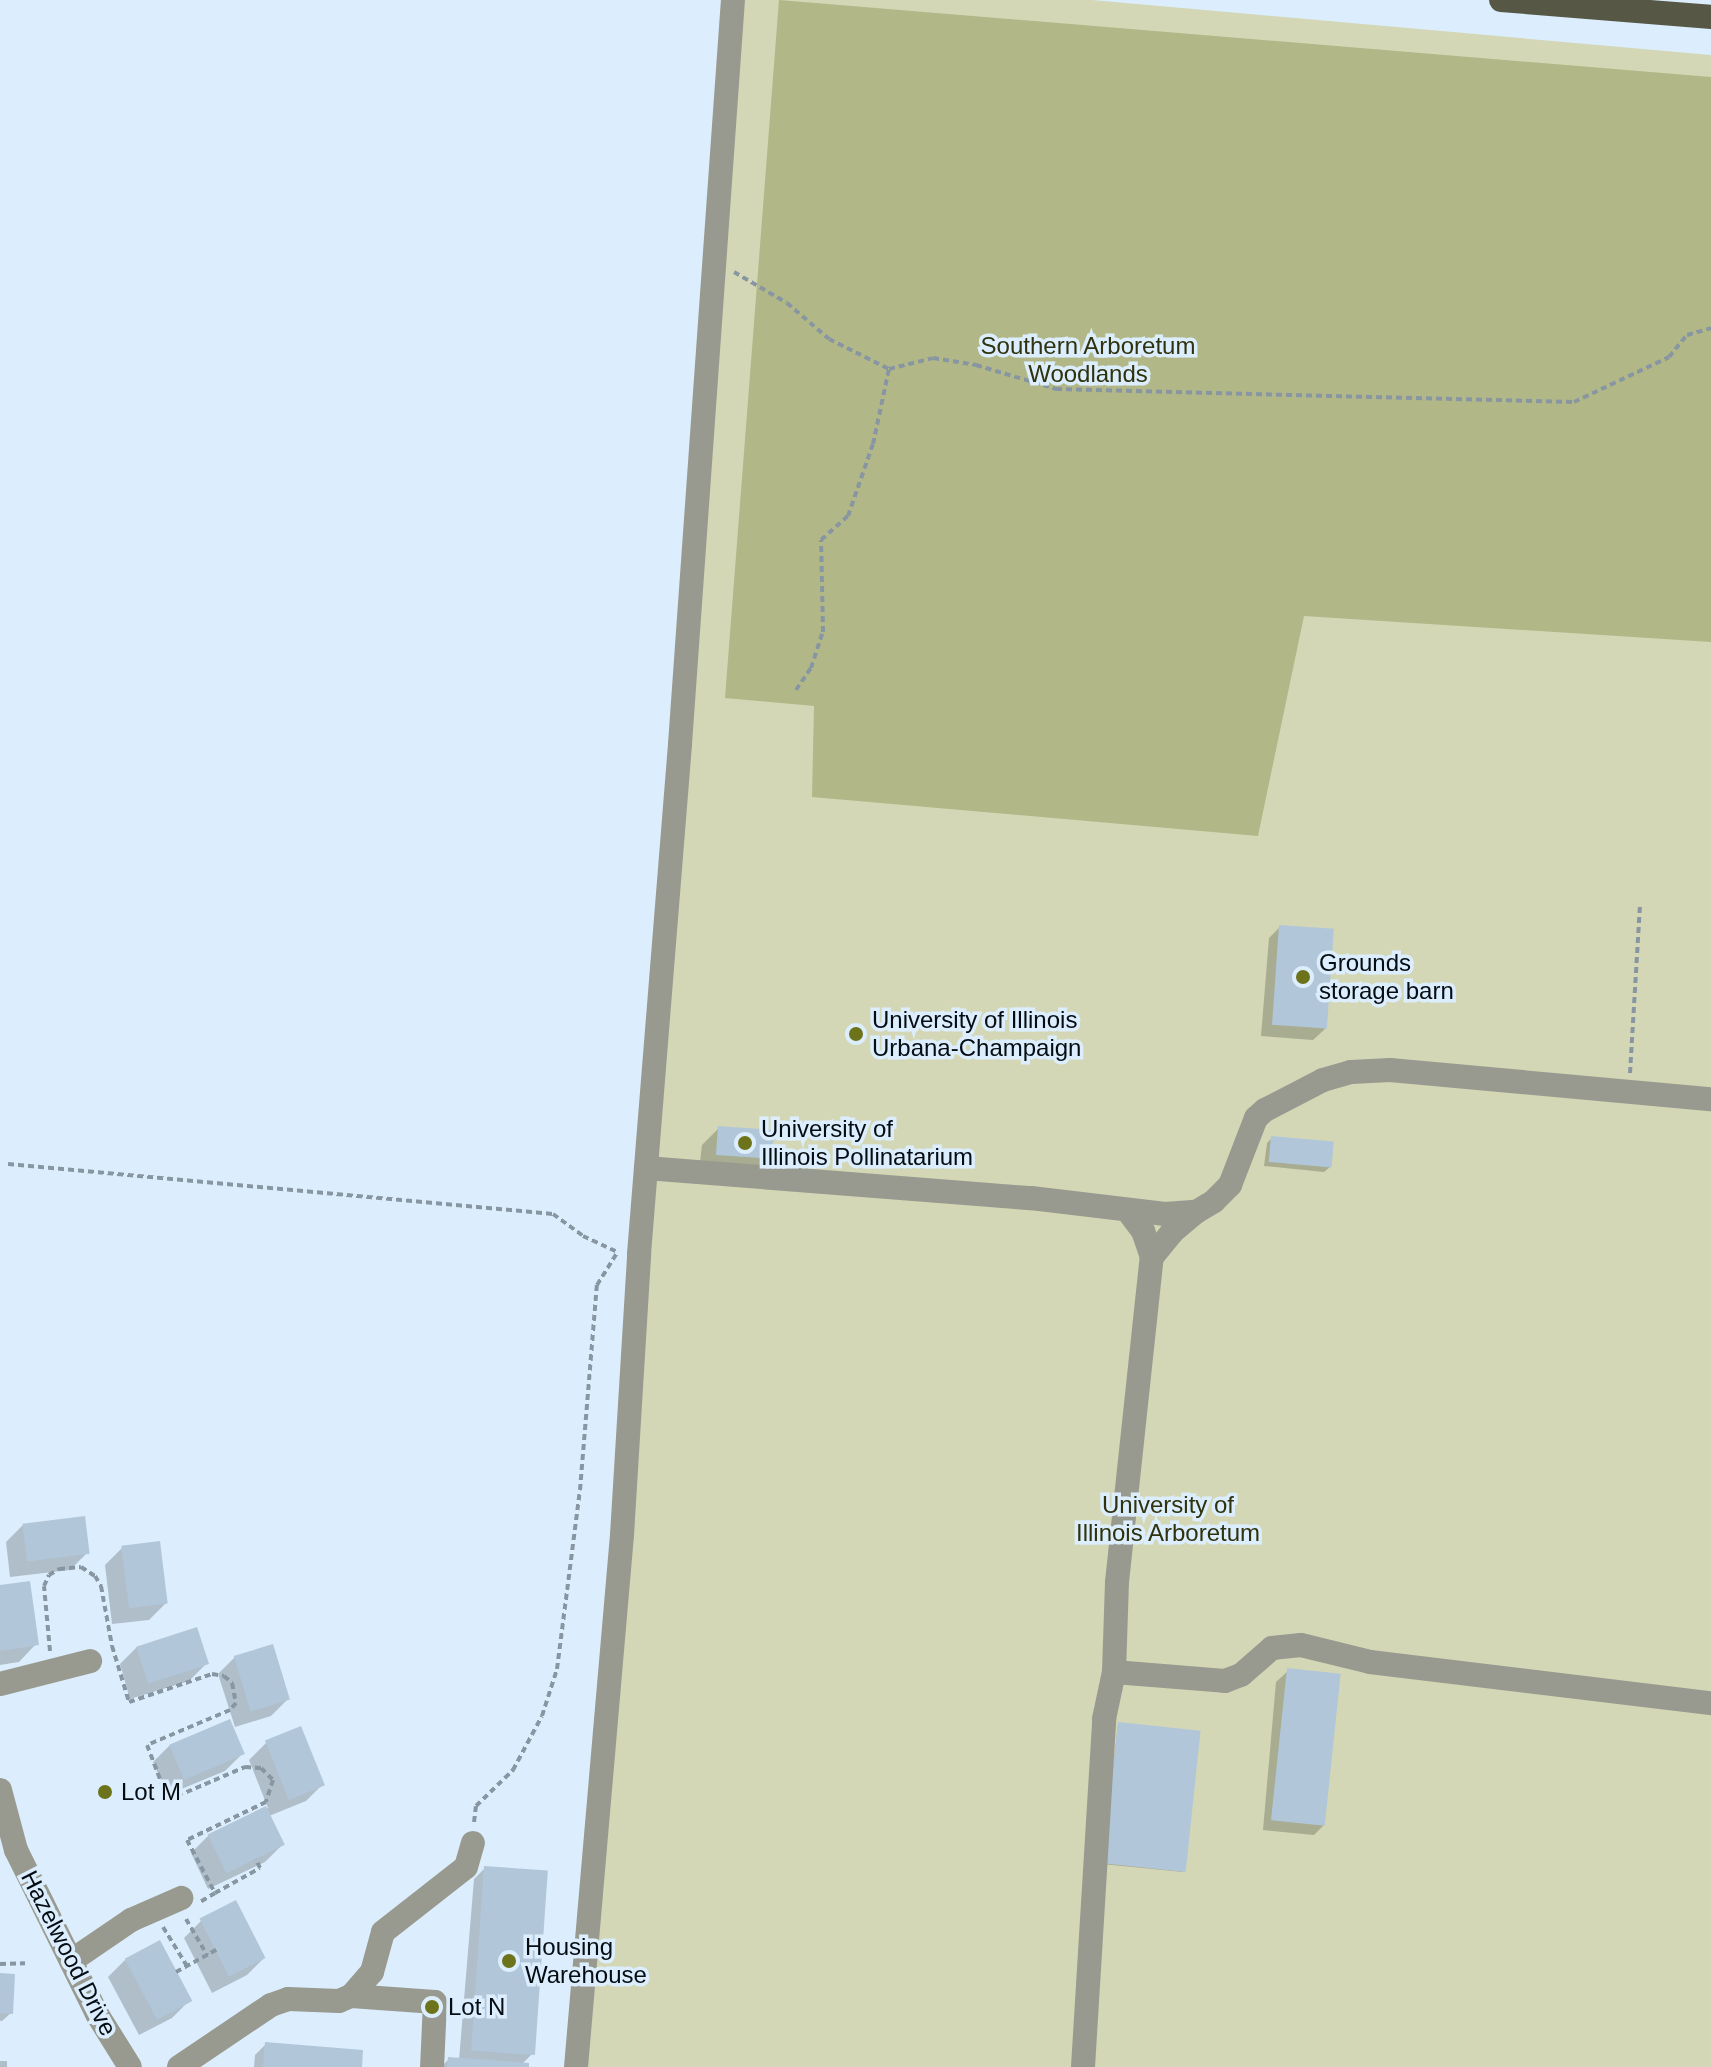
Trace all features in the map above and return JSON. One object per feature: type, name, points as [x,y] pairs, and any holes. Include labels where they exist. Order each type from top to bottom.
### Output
[{"type":"main road","points":[[1501,0],[1711,17]]},
{"type":"street","points":[[576,2067],[622,1535],[628,1253],[646,1168],[733,0]]},
{"type":"street","points":[[1152,1257],[1172,1232],[1230,1185],[1256,1118],[1288,1095],[1337,1076],[1390,1070],[1711,1099]]},
{"type":"street","points":[[646,1168],[1046,1199],[1165,1214],[1196,1212]]},
{"type":"street","points":[[1083,2067],[1104,1719],[1114,1672],[1118,1567],[1152,1257],[1143,1231],[1127,1210]]},
{"type":"street","points":[[1114,1672],[1225,1681],[1241,1675],[1272,1648],[1301,1645],[1370,1662],[1711,1703]]},
{"type":"street","points":[[0,1684],[90,1661]]},
{"type":"street","name":"Hazelwood Drive","points":[[0,1790],[16,1850],[97,2014],[130,2067]]},
{"type":"street","points":[[179,2067],[271,2005],[288,1999],[339,2001],[351,1996],[372,1972],[383,1932],[466,1867],[473,1843]]},
{"type":"street","points":[[71,1961],[131,1920],[182,1909]]},
{"type":"street","points":[[351,1996],[435,2002],[432,2067]]},
{"type":"path","points":[[715,268],[740,273],[787,303],[829,339],[889,369],[933,358],[976,365],[1056,389],[1574,402],[1669,357],[1687,335],[1711,328]]},
{"type":"path","points":[[796,690],[811,668],[823,632],[821,540],[848,516],[873,444],[889,369]]},
{"type":"path","points":[[1629,1092],[1640,903]]},
{"type":"path","points":[[8,1164],[553,1214],[583,1236],[628,1253],[597,1285],[580,1490],[557,1669],[542,1716],[513,1770],[476,1806],[473,1843]]},
{"type":"path","points":[[51,1660],[44,1586],[49,1575],[59,1569],[81,1567],[95,1576],[101,1586],[112,1646],[129,1702],[212,1674],[224,1676],[232,1683],[236,1703],[230,1710],[147,1745],[168,1800],[245,1767],[261,1768],[273,1780],[266,1802],[187,1840],[215,1893]]},
{"type":"path","points":[[151,1928],[260,1868],[256,1859]]},
{"type":"path","points":[[182,1909],[207,1955]]},
{"type":"path","points":[[161,1924],[187,1966]]},
{"type":"path","points":[[176,1972],[216,1950]]},
{"type":"path","points":[[0,1964],[25,1963]]},
{"type":"green space","name":"University of Illinois Arboretum","points":[[733,0],[1092,0],[1711,55],[1711,2067],[574,2067]]},
{"type":"green space","name":"Southern Arboretum Woodlands","points":[[779,0],[1711,77],[1711,642],[1304,616],[1258,836],[812,797],[814,706],[725,698]]},
{"type":"building","name":"Grounds storage barn","points":[[1279,925],[1334,929],[1327,1029],[1272,1025]]},
{"type":"building","name":"University of Illinois Pollinatarium","points":[[718,1126],[774,1130],[772,1159],[716,1155]]},
{"type":"building","points":[[1271,1136],[1334,1141],[1331,1167],[1269,1162]]},
{"type":"building","points":[[85,1516],[90,1554],[27,1561],[22,1524]]},
{"type":"building","points":[[160,1541],[168,1604],[129,1608],[121,1546]]},
{"type":"building","points":[[30,1581],[39,1645],[0,1651],[0,1585]]},
{"type":"building","points":[[197,1627],[209,1664],[148,1684],[136,1647]]},
{"type":"building","points":[[273,1644],[290,1699],[251,1711],[234,1656]]},
{"type":"building","points":[[1287,1668],[1341,1674],[1325,1826],[1271,1820]]},
{"type":"building","points":[[230,1719],[245,1754],[184,1780],[169,1745]]},
{"type":"building","points":[[1118,1722],[1201,1731],[1186,1872],[1103,1863]]},
{"type":"building","points":[[301,1726],[325,1785],[289,1800],[265,1741]]},
{"type":"building","points":[[266,1806],[285,1845],[226,1873],[208,1834]]},
{"type":"building","name":"Housing Warehouse","points":[[484,1866],[548,1870],[535,2055],[471,2051]]},
{"type":"building","points":[[236,1900],[266,1958],[229,1977],[199,1919]]},
{"type":"building","points":[[160,1940],[192,2001],[157,2020],[125,1959]]},
{"type":"building","points":[[0,1973],[15,1974],[13,2014],[0,2013]]},
{"type":"building","points":[[265,2042],[363,2050],[362,2067],[263,2067]]},
{"type":"building","points":[[448,2057],[529,2063],[529,2067],[447,2067]]},
{"type":"place","name":"Grounds storage barn","points":[[1303,977]]},
{"type":"place","name":"University of Illinois Urbana-Champaign","points":[[856,1034]]},
{"type":"place","name":"University of Illinois Pollinatarium","points":[[745,1143]]},
{"type":"place","name":"Lot M","points":[[105,1792]]},
{"type":"place","name":"Housing Warehouse","points":[[509,1961]]},
{"type":"place","name":"Lot N","points":[[432,2007]]}]
